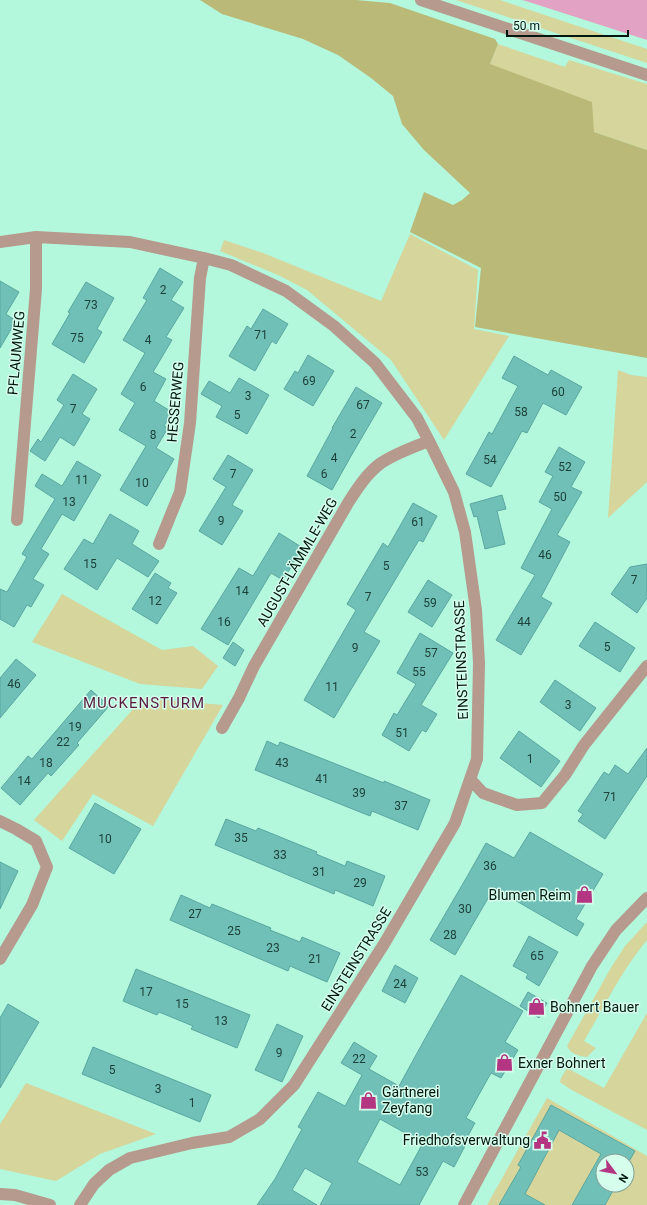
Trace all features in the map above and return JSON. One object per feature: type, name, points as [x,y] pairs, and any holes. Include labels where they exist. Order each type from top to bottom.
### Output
[{"type":"street","points":[[421,0],[647,75]]},
{"type":"street","name":"EINSTEINSTRASSE","points":[[0,242],[36,237],[130,242],[204,258],[231,265],[286,291],[334,326],[375,363],[417,418],[429,441],[454,492],[466,532],[476,610],[479,663],[477,759],[455,824],[384,944],[294,1085],[260,1119],[228,1137],[130,1158],[109,1170],[94,1184],[80,1205]]},
{"type":"street","name":"PFLAUMWEG","points":[[17,520],[36,289],[36,237]]},
{"type":"street","name":"HESSERWEG","points":[[159,544],[180,492],[190,423],[200,278],[204,258]]},
{"type":"street","name":"AUGUST-LÄMMLE-WEG","points":[[222,728],[258,659],[348,503],[364,480],[380,464],[407,449],[429,441]]},
{"type":"street","points":[[471,780],[483,793],[517,805],[542,804],[565,775],[584,745],[647,666]]},
{"type":"street","points":[[0,821],[36,841],[46,867],[32,905],[0,959]]},
{"type":"street","points":[[464,1205],[592,966],[616,930],[647,898]]},
{"type":"street","points":[[0,1194],[50,1205]]},
{"type":"green space","points":[[456,0],[500,0],[647,49],[647,63]]},
{"type":"green space","points":[[498,44],[565,67],[569,60],[647,84],[647,150],[594,132],[490,64]]},
{"type":"green space","points":[[410,234],[478,270],[474,329],[509,336],[444,440],[391,360],[307,290],[278,275],[220,251],[224,240],[263,253],[381,301]]},
{"type":"green space","points":[[618,370],[631,375],[647,377],[647,482],[608,518]]},
{"type":"green space","points":[[62,594],[162,650],[193,646],[218,666],[202,689],[140,684],[32,642]]},
{"type":"green space","points":[[143,698],[223,705],[153,826],[93,794],[62,841],[34,820]]},
{"type":"green space","points":[[647,922],[647,940],[621,976],[584,1041],[596,1048],[587,1057],[575,1054],[567,1046],[612,966],[625,946]]},
{"type":"green space","points":[[647,1013],[647,1130],[570,1089],[560,1082],[567,1068],[604,1088]]},
{"type":"green space","points":[[26,1083],[156,1134],[100,1154],[56,1181],[0,1169],[0,1124]]},
{"type":"green space","points":[[547,1098],[647,1156],[647,1205],[487,1205]]},
{"type":"shaded area","points":[[200,0],[356,0],[390,3],[495,39],[498,44],[490,64],[592,102],[594,132],[647,150],[647,358],[475,327],[481,268],[410,232],[424,192],[453,205],[470,193],[424,150],[402,124],[393,96],[371,78],[338,55],[303,39],[222,14]]},
{"type":"shaded area","points":[[522,0],[647,0],[647,40],[529,2]]},
{"type":"building","points":[[160,268],[183,282],[171,300],[184,308],[166,337],[172,340],[153,372],[166,379],[154,401],[172,412],[164,426],[168,428],[156,448],[174,459],[147,506],[120,490],[146,446],[119,430],[135,403],[121,394],[145,353],[123,340],[147,300],[143,298]]},
{"type":"building","points":[[0,281],[19,292],[6,314],[16,321],[0,348]]},
{"type":"building","points":[[86,282],[114,298],[97,329],[102,332],[84,363],[52,344],[70,313],[68,312]]},
{"type":"building","points":[[263,309],[288,324],[276,344],[272,341],[255,371],[229,356],[247,326],[251,329]]},
{"type":"building","points":[[308,355],[334,371],[313,406],[284,389],[295,371],[298,373]]},
{"type":"building","points":[[514,356],[548,375],[551,370],[582,387],[566,415],[543,403],[527,433],[522,431],[491,487],[466,474],[489,432],[492,434],[518,386],[502,378]]},
{"type":"building","points":[[73,374],[97,389],[82,414],[90,419],[74,446],[60,437],[45,461],[30,451],[38,439],[41,442],[64,405],[57,400]]},
{"type":"building","points":[[239,378],[269,395],[247,434],[216,417],[222,406],[201,394],[209,381],[230,393]]},
{"type":"building","points":[[356,387],[382,403],[332,490],[307,476],[332,428]]},
{"type":"building","points":[[559,447],[585,462],[571,487],[582,492],[557,535],[570,542],[541,597],[552,603],[521,655],[496,640],[535,575],[521,568],[552,509],[539,502],[553,476],[545,472]]},
{"type":"building","points":[[228,455],[253,470],[232,505],[243,511],[222,545],[199,531],[226,487],[213,479]]},
{"type":"building","points":[[77,461],[101,475],[74,521],[62,514],[41,549],[49,554],[33,579],[44,585],[31,607],[27,605],[14,627],[0,619],[0,589],[7,592],[27,557],[22,554],[55,499],[35,486],[42,474],[62,486]]},
{"type":"building","points":[[502,495],[506,509],[497,511],[505,544],[485,549],[477,516],[474,517],[470,504]]},
{"type":"building","points":[[413,503],[437,516],[423,542],[419,540],[364,632],[380,641],[334,718],[304,700],[356,610],[347,604],[383,543],[388,547]]},
{"type":"building","points":[[110,514],[139,531],[132,544],[159,561],[148,577],[117,558],[97,590],[64,569],[84,539],[93,544]]},
{"type":"building","points":[[279,533],[303,548],[283,580],[271,573],[228,645],[201,629],[239,568],[253,576]]},
{"type":"building","points":[[647,564],[647,598],[637,613],[611,594],[630,567]]},
{"type":"building","points":[[155,573],[171,583],[168,588],[177,593],[157,624],[132,609]]},
{"type":"building","points":[[428,580],[452,595],[432,627],[408,612]]},
{"type":"building","points":[[595,622],[635,648],[620,672],[579,646]]},
{"type":"building","points":[[420,633],[453,653],[421,705],[437,714],[426,732],[422,730],[409,751],[382,735],[394,713],[397,715],[416,684],[397,673]]},
{"type":"building","points":[[233,642],[244,650],[235,666],[223,658]]},
{"type":"building","points":[[16,659],[36,675],[0,718],[0,678]]},
{"type":"building","points":[[555,680],[596,708],[580,731],[540,702]]},
{"type":"building","points":[[91,690],[109,706],[77,743],[79,745],[51,776],[48,773],[20,805],[1,788],[28,756],[32,759]]},
{"type":"building","points":[[519,731],[560,761],[541,787],[500,758]]},
{"type":"building","points":[[267,741],[278,746],[280,742],[430,800],[418,830],[372,811],[370,816],[255,770]]},
{"type":"building","points":[[647,748],[647,776],[605,839],[578,821],[583,814],[578,811],[604,772],[609,775],[615,765],[628,774]]},
{"type":"building","points":[[95,803],[141,829],[114,874],[69,848]]},
{"type":"building","points":[[226,819],[256,831],[258,828],[317,852],[316,854],[345,866],[347,861],[385,876],[373,906],[335,890],[334,894],[215,845]]},
{"type":"building","points":[[530,832],[603,874],[576,919],[584,924],[577,936],[494,888],[455,955],[430,940],[486,843],[514,858]]},
{"type":"building","points":[[0,862],[18,871],[0,909]]},
{"type":"building","points":[[181,895],[210,908],[212,904],[271,928],[270,930],[300,942],[302,937],[340,953],[327,982],[290,966],[288,971],[170,920]]},
{"type":"building","points":[[529,936],[558,952],[539,986],[526,978],[528,974],[513,966]]},
{"type":"building","points":[[395,965],[418,978],[405,1003],[382,991]]},
{"type":"building","points":[[136,969],[250,1015],[237,1048],[191,1029],[193,1026],[159,1012],[157,1015],[123,1001]]},
{"type":"building","points":[[461,975],[523,1011],[505,1042],[518,1050],[501,1078],[491,1073],[466,1118],[475,1123],[464,1143],[466,1144],[454,1167],[443,1161],[419,1205],[320,1205],[332,1183],[305,1168],[292,1190],[317,1205],[257,1205],[275,1179],[302,1129],[298,1127],[318,1092],[345,1106],[362,1075],[341,1063],[354,1042],[377,1056],[369,1069],[399,1086]],"holes":[[[380,1119],[423,1143],[400,1185],[357,1162]]]},
{"type":"building","points":[[528,992],[547,1003],[539,1018],[520,1006]]},
{"type":"building","points":[[8,1004],[39,1022],[0,1088],[0,1018]]},
{"type":"building","points":[[277,1024],[303,1036],[282,1082],[255,1070]]},
{"type":"building","points":[[93,1047],[211,1095],[200,1122],[82,1074]]},
{"type":"building","points":[[551,1105],[635,1151],[634,1153],[599,1153],[559,1130],[525,1194],[545,1205],[499,1205],[521,1167],[518,1165]]},
{"type":"building","points":[[595,1165],[595,1193],[612,1193],[605,1205],[572,1205]]},
{"type":"place","name":"Blumen Reim","points":[[584,895]]},
{"type":"place","name":"Bohnert Bauer","points":[[537,1007]]},
{"type":"place","name":"Exner Bohnert","points":[[505,1063]]},
{"type":"place","name":"Gärtnerei Zeyfang","points":[[369,1100]]},
{"type":"place","name":"Friedhofsverwaltung","points":[[543,1140]]},
{"type":"district","name":"MUCKENSTURM","points":[[144,703]]}]
